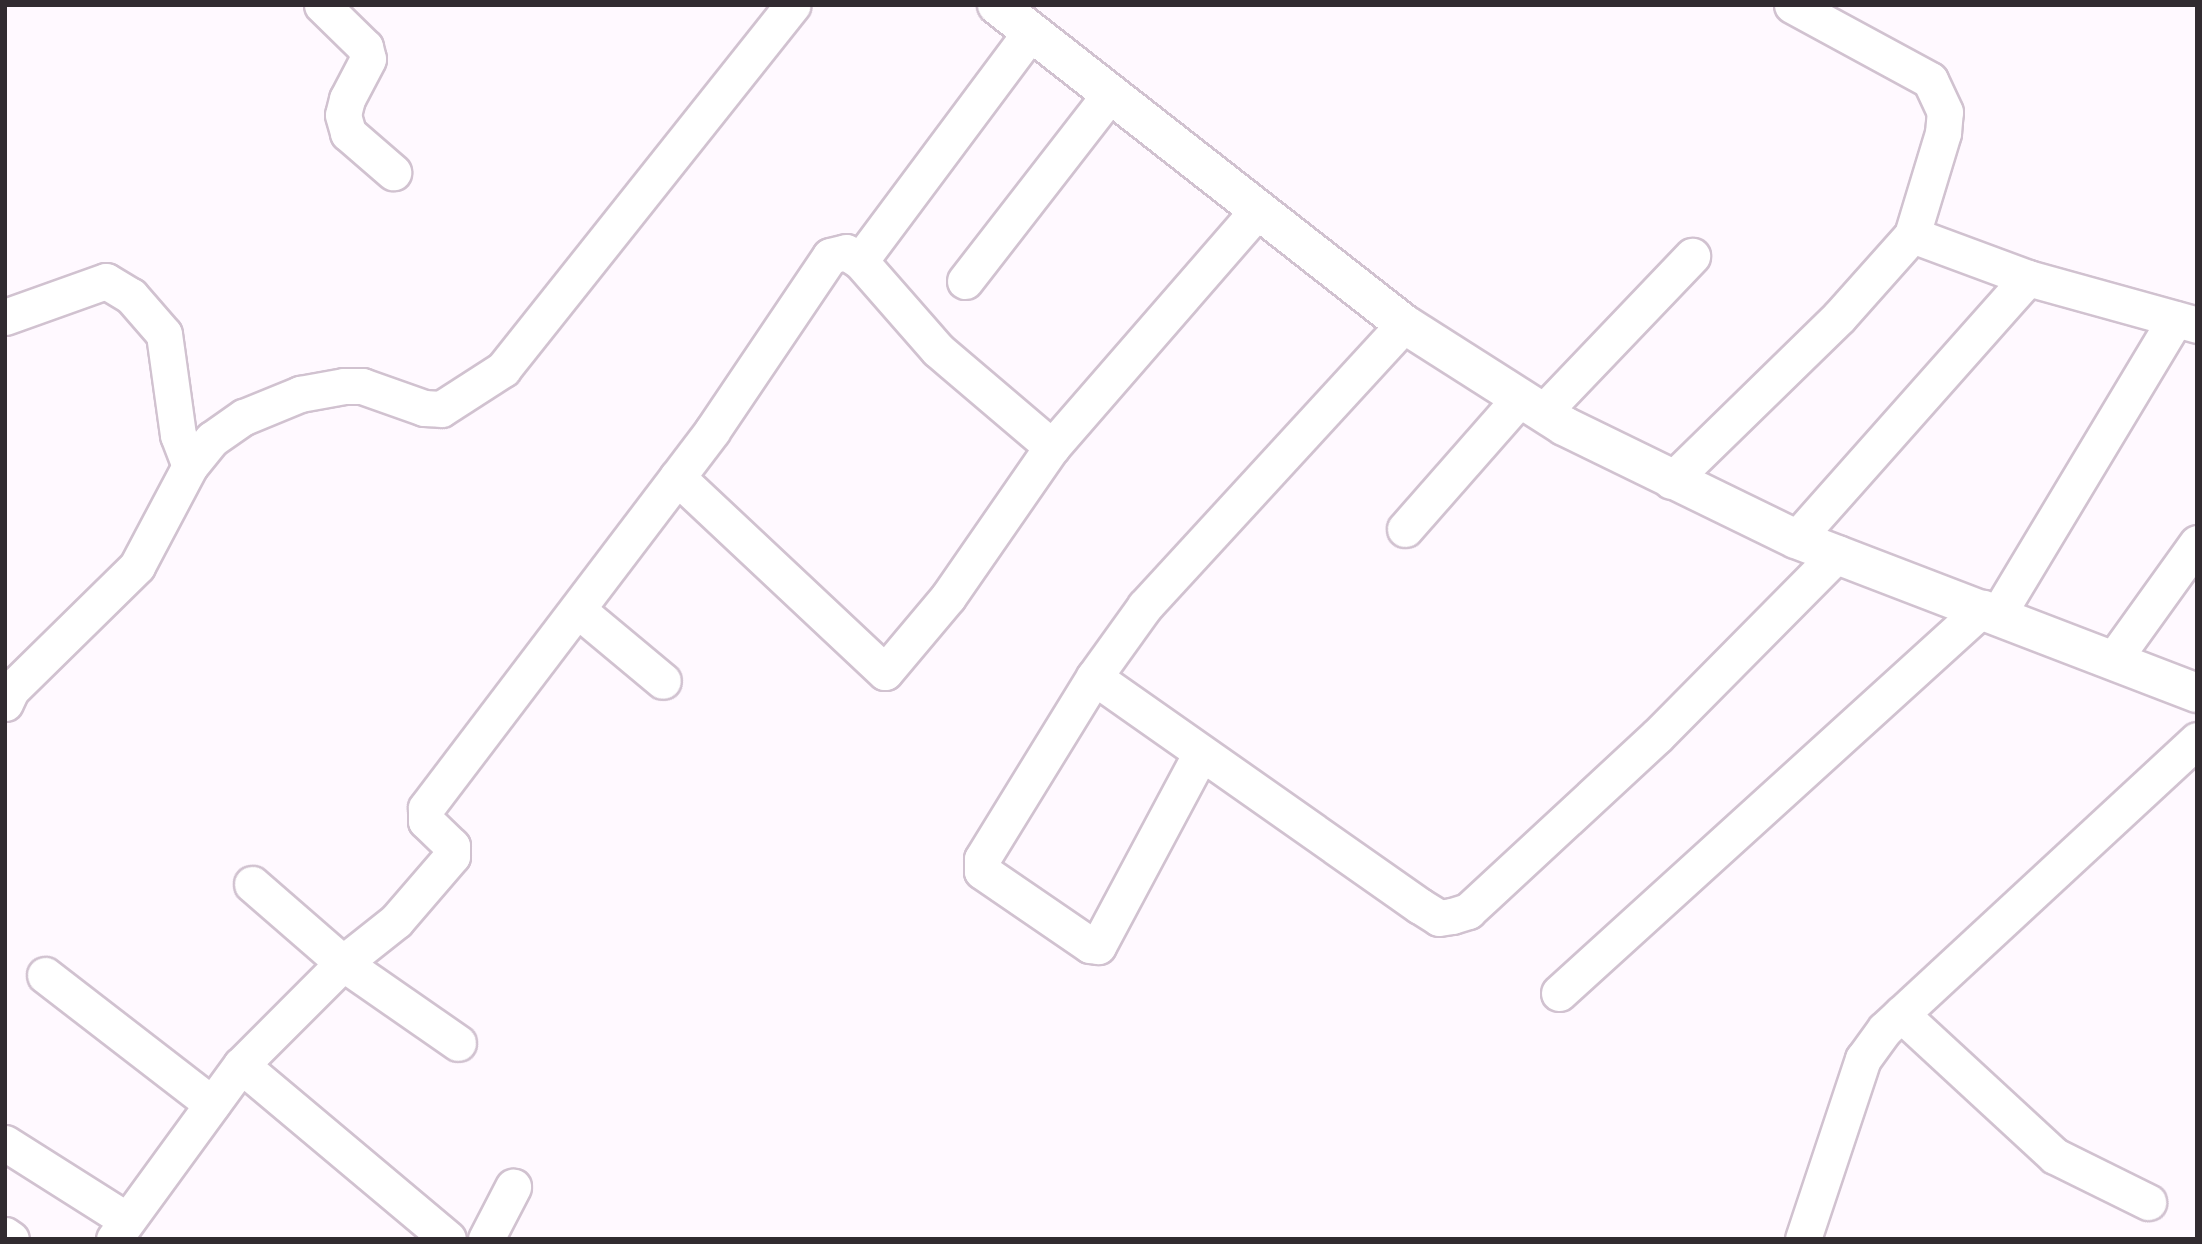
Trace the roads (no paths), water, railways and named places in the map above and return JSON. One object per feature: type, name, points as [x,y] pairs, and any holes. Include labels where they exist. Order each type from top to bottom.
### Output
[{"type":"street","points":[[322,5],[365,47],[368,59],[347,99],[343,116],[348,133],[393,172]]},
{"type":"street","points":[[7,692],[137,566],[191,466],[212,439],[244,417],[300,394],[362,386],[424,408],[441,409],[503,369],[793,5]]},
{"type":"street","points":[[997,5],[1404,324],[1532,405],[1671,481],[1796,539],[1990,611],[2197,693]]},
{"type":"street","points":[[1671,481],[1839,317],[1912,234],[1943,133],[1941,96],[1919,72],[1792,5]]},
{"type":"street","points":[[860,261],[1031,32]]},
{"type":"street","points":[[965,281],[1110,94]]},
{"type":"street","points":[[677,477],[885,672],[956,585],[1052,447],[1257,211]]},
{"type":"street","points":[[1559,993],[1990,611],[2186,322],[2028,278],[1912,234]]},
{"type":"street","points":[[5,1143],[120,1230],[241,1065],[343,963],[396,921],[452,856],[452,846],[426,821],[426,808],[579,611],[677,477],[822,264],[841,251],[860,261],[938,350],[1052,447]]},
{"type":"street","points":[[1405,529],[1532,405],[1692,256]]},
{"type":"street","points":[[1796,539],[2028,278]]},
{"type":"street","points":[[5,317],[106,281],[131,296],[164,334],[178,435],[191,466]]},
{"type":"street","points":[[1201,752],[1098,946],[1090,946],[994,883],[982,871],[982,859],[1094,677],[1145,606],[1404,324]]},
{"type":"street","points":[[2113,660],[2197,543]]},
{"type":"street","points":[[1094,677],[1439,918],[1468,911],[1657,736],[1838,553]]},
{"type":"street","points":[[579,611],[663,681]]},
{"type":"street","points":[[1803,1239],[1863,1059],[1901,1014],[2197,740]]},
{"type":"street","points":[[252,884],[343,963],[458,1044]]},
{"type":"street","points":[[45,975],[212,1104]]},
{"type":"street","points":[[1901,1014],[2054,1156],[2148,1202]]},
{"type":"street","points":[[241,1065],[448,1239]]},
{"type":"street","points":[[486,1239],[513,1187]]},
{"type":"street","points":[[5,1235],[11,1239]]}]
